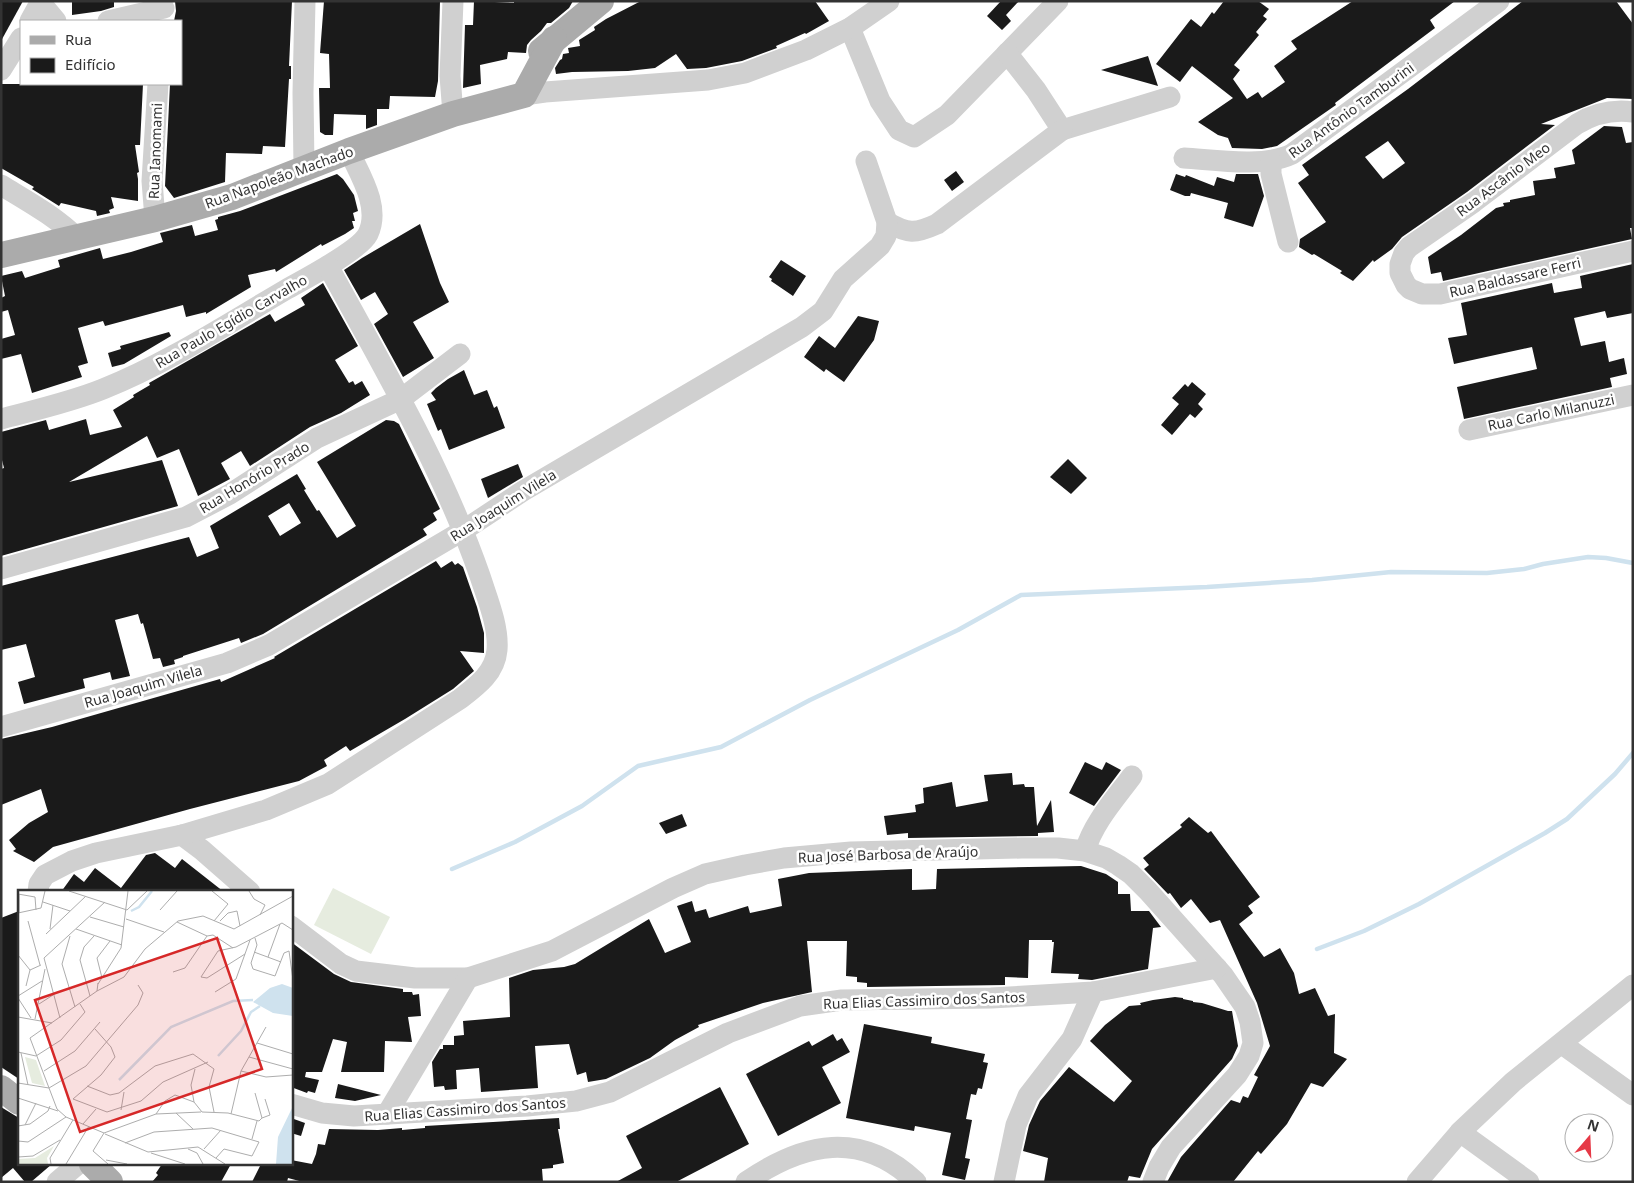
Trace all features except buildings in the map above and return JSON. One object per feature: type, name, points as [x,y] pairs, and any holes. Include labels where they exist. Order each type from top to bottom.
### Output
[{"type":"main road","points":[[482,106],[554,39],[599,2]]},
{"type":"main road","points":[[524,94],[554,39]]},
{"type":"main road","name":"Rua Napoleão Machado","points":[[1,255],[155,219],[232,197],[349,151],[453,114],[524,94]]},
{"type":"main road","points":[[1,1088],[18,1101]]},
{"type":"main road","points":[[94,1166],[110,1182]]},
{"type":"street","points":[[304,168],[305,1]]},
{"type":"street","points":[[453,1],[450,76],[453,114]]},
{"type":"street","points":[[524,94],[708,80],[745,73],[806,50],[850,28],[889,1]]},
{"type":"street","points":[[850,28],[880,101],[899,130],[914,137],[947,115],[1058,1]]},
{"type":"street","name":"Rua Antônio Tamburini","points":[[1184,158],[1226,161],[1271,161],[1292,154],[1499,1]]},
{"type":"street","points":[[31,20],[41,2],[55,20]]},
{"type":"street","points":[[113,20],[164,10]]},
{"type":"street","points":[[1,70],[20,42]]},
{"type":"street","points":[[1007,53],[1036,90],[1062,130]]},
{"type":"street","name":"Rua Ianomami","points":[[155,219],[152,181],[158,85]]},
{"type":"street","points":[[866,161],[887,222],[904,232],[920,232],[937,224],[1062,130],[1170,97]]},
{"type":"street","name":"Rua Ascânio Meo","points":[[1402,279],[1400,264],[1404,253],[1410,247],[1474,202],[1576,124],[1594,115],[1608,111],[1633,112]]},
{"type":"street","name":"Rua Paulo Egídio Carvalho","points":[[1,419],[101,390],[139,374],[174,356],[353,250],[368,235],[372,210],[368,192],[349,151]]},
{"type":"street","points":[[1271,161],[1271,174],[1288,242]]},
{"type":"street","points":[[1,185],[54,218],[77,238]]},
{"type":"street","name":"Rua Joaquim Vilela","points":[[1,727],[227,663],[257,651],[464,530],[523,491],[807,324],[823,311],[843,279],[880,246],[886,236],[887,222]]},
{"type":"street","name":"Rua Baldassare Ferri","points":[[1402,279],[1406,285],[1416,292],[1430,295],[1440,294],[1633,251]]},
{"type":"street","points":[[38,890],[39,884],[45,874],[72,861],[96,853],[182,835],[266,810],[328,784],[481,684],[494,663],[497,640],[484,588],[464,530],[435,466],[401,399],[328,266]]},
{"type":"street","name":"Rua Honório Prado","points":[[1,569],[186,517],[230,494],[317,438],[401,399],[460,354]]},
{"type":"street","name":"Rua Carlo Milanuzzi","points":[[1469,430],[1633,395]]},
{"type":"street","points":[[1085,851],[1088,840],[1094,830],[1132,776]]},
{"type":"street","points":[[182,835],[248,890]]},
{"type":"street","name":"Rua José Barbosa de Araújo","points":[[292,927],[340,964],[356,971],[416,978],[468,978],[552,951],[688,881],[705,874],[729,869],[784,858],[851,852],[1022,848],[1058,848],[1085,851],[1106,858],[1131,874],[1217,968],[1245,1007],[1250,1022],[1252,1050],[1237,1075],[1171,1147],[1152,1182]]},
{"type":"street","name":"Rua Elias Cassimiro dos Santos","points":[[292,1104],[322,1113],[354,1116],[527,1106],[576,1101],[596,1097],[635,1081],[728,1033],[800,1006],[842,1000],[991,998],[1093,992],[1217,968]]},
{"type":"street","points":[[388,1114],[468,978]]},
{"type":"street","points":[[1417,1182],[1460,1132],[1513,1082],[1633,985]]},
{"type":"street","points":[[1004,1182],[1016,1125],[1028,1096],[1072,1039],[1093,992]]},
{"type":"street","points":[[1562,1044],[1633,1095]]},
{"type":"street","points":[[1460,1132],[1529,1182]]},
{"type":"street","points":[[746,1182],[769,1166],[802,1152],[831,1147],[847,1147],[873,1153],[886,1159],[898,1166],[916,1182]]},
{"type":"street","points":[[57,1182],[76,1166]]},
{"type":"shaded area","points":[[333,888],[390,917],[371,954],[314,925]]},
{"type":"waterway","points":[[452,869],[515,842],[582,806],[638,766],[721,747],[810,700],[958,630],[1021,595],[1207,587],[1312,580],[1391,572],[1487,573],[1524,569],[1588,557],[1633,563]]},
{"type":"waterway","points":[[1317,949],[1364,931],[1419,904],[1545,833],[1567,819],[1615,774],[1633,753]]}]
